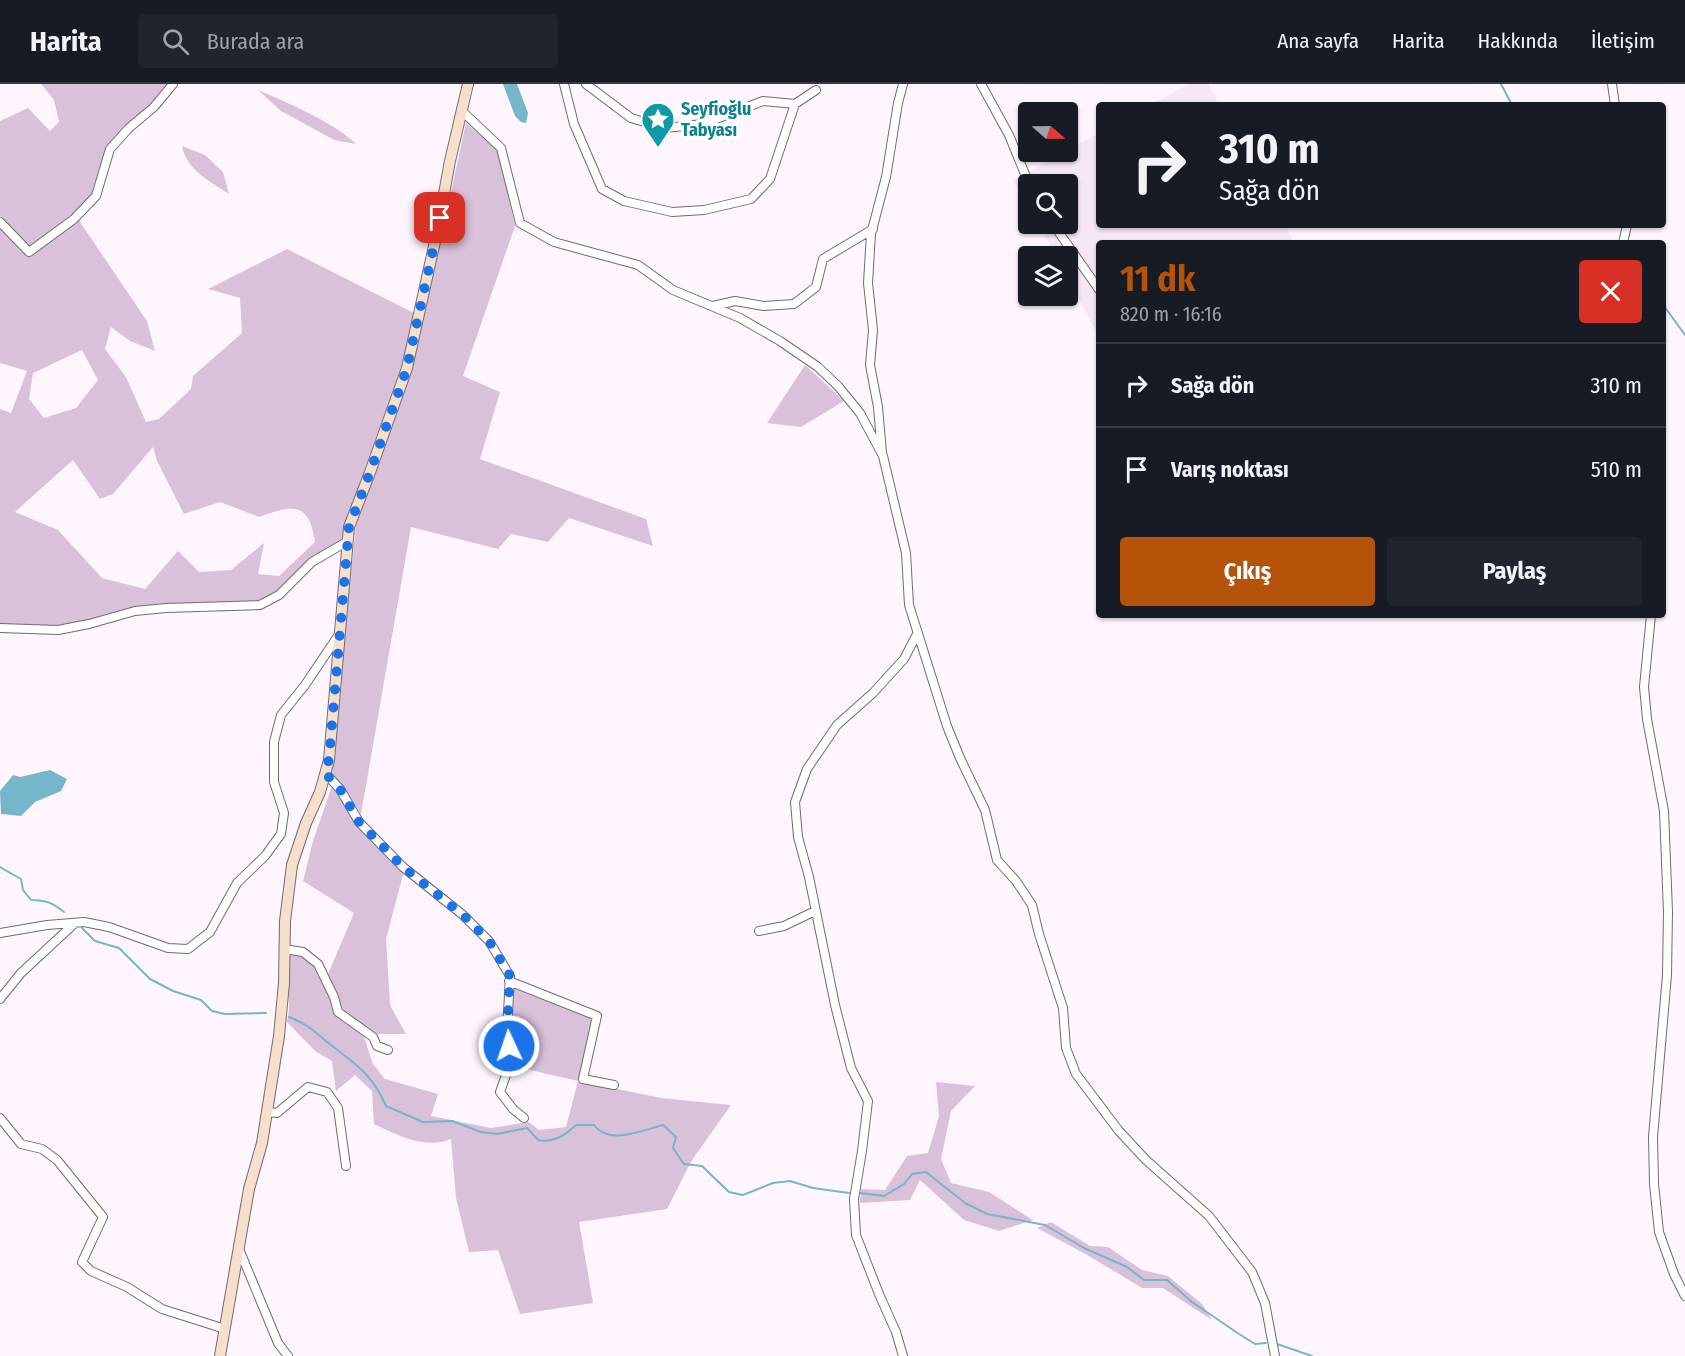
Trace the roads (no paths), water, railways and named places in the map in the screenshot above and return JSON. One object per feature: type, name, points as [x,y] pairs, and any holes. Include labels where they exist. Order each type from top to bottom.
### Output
[{"type":"street","points":[[0,222],[29,252],[74,219],[96,196],[110,149],[129,128],[154,107],[173,84]]},
{"type":"street","points":[[220,1356],[249,1189],[262,1143],[279,1036],[284,983],[285,921],[292,865],[306,823],[320,792],[329,759],[349,527],[407,368],[468,84]]},
{"type":"street","points":[[564,84],[574,124],[603,189],[624,201],[672,213],[704,210],[751,199],[770,179],[795,104],[816,90]]},
{"type":"street","points":[[586,84],[631,118],[665,128],[704,124],[764,101],[795,104]]},
{"type":"street","points":[[903,84],[897,103],[886,177],[873,229],[868,283],[873,330],[870,365],[878,407],[883,456],[906,553],[909,605],[917,634],[926,653],[947,726],[985,810],[997,860],[1016,881],[1032,905],[1063,1008],[1066,1048],[1077,1074],[1119,1131],[1146,1160],[1209,1216],[1252,1272],[1265,1304],[1275,1356]]},
{"type":"street","points":[[981,84],[1009,135],[1025,174]]},
{"type":"street","points":[[1612,84],[1615,102]]},
{"type":"street","points":[[461,110],[501,148],[520,223],[554,242],[638,266],[673,290],[741,318],[818,367],[838,386],[860,413],[883,456]]},
{"type":"street","points":[[713,306],[735,301],[764,306],[794,304],[816,287],[823,259],[873,229]]},
{"type":"street","points":[[1060,234],[1096,285]]},
{"type":"street","points":[[0,628],[58,630],[135,611],[260,605],[279,595],[312,562],[348,541]]},
{"type":"street","points":[[1651,618],[1644,687],[1647,719],[1664,811],[1668,912],[1667,975],[1653,1137],[1654,1184],[1659,1233],[1685,1296]]},
{"type":"street","points":[[0,933],[84,922],[109,927],[168,948],[188,949],[210,932],[237,883],[265,856],[281,834],[284,813],[274,782],[274,742],[281,715],[305,685],[340,633]]},
{"type":"street","points":[[903,1356],[897,1332],[879,1294],[856,1234],[854,1199],[868,1101],[851,1068],[835,1005],[809,877],[798,837],[795,802],[807,769],[837,725],[873,693],[904,659],[917,634]]},
{"type":"street","points":[[325,773],[340,789],[359,822],[403,867],[463,915],[489,941],[510,976],[507,1031],[511,1061],[500,1092],[513,1109],[525,1118]]},
{"type":"street","points":[[759,931],[784,926],[815,911]]},
{"type":"street","points":[[0,999],[21,973],[76,923]]},
{"type":"street","points":[[284,949],[303,952],[318,964],[334,997],[338,1012],[373,1037],[377,1046],[388,1050]]},
{"type":"street","points":[[509,981],[597,1016],[582,1079],[614,1085]]},
{"type":"street","points":[[267,1112],[277,1113],[308,1087],[327,1092],[338,1108],[346,1166]]},
{"type":"street","points":[[0,1118],[21,1144],[42,1149],[57,1160],[103,1217],[82,1262],[91,1271],[127,1287],[162,1309],[225,1329]]},
{"type":"street","points":[[239,1249],[278,1343],[288,1356]]},
{"type":"water","points":[[503,84],[517,84],[528,113],[526,123],[521,122],[515,116]]},
{"type":"water","points":[[50,770],[67,779],[61,791],[35,802],[21,816],[1,814],[0,791],[13,775],[20,777]]},
{"type":"waterway","points":[[1501,84],[1510,102]]},
{"type":"waterway","points":[[1666,309],[1685,335]]},
{"type":"waterway","points":[[0,867],[21,879],[23,890],[31,900],[49,903],[64,912]]},
{"type":"waterway","points":[[82,928],[95,941],[119,948],[150,979],[173,991],[201,1000],[212,1011],[225,1014],[266,1013]]},
{"type":"waterway","points":[[289,1017],[310,1028],[361,1069],[375,1085],[386,1106],[423,1122],[452,1121],[481,1132],[497,1134],[527,1128],[538,1140],[544,1141],[558,1138],[576,1125],[594,1125],[608,1135],[617,1136],[663,1125],[676,1137],[673,1148],[684,1164],[702,1166],[729,1192],[743,1195],[773,1183],[790,1181],[813,1188],[849,1193]]},
{"type":"waterway","points":[[860,1193],[884,1196],[904,1184],[912,1174],[926,1172],[965,1203],[987,1214],[1045,1225],[1084,1248],[1127,1267],[1144,1280],[1167,1280],[1192,1302],[1236,1332],[1255,1344],[1266,1343]]},
{"type":"waterway","points":[[1277,1344],[1312,1356]]},
{"type":"place","name":"Seyfioğlu Tabyası","points":[[658,148]]}]
